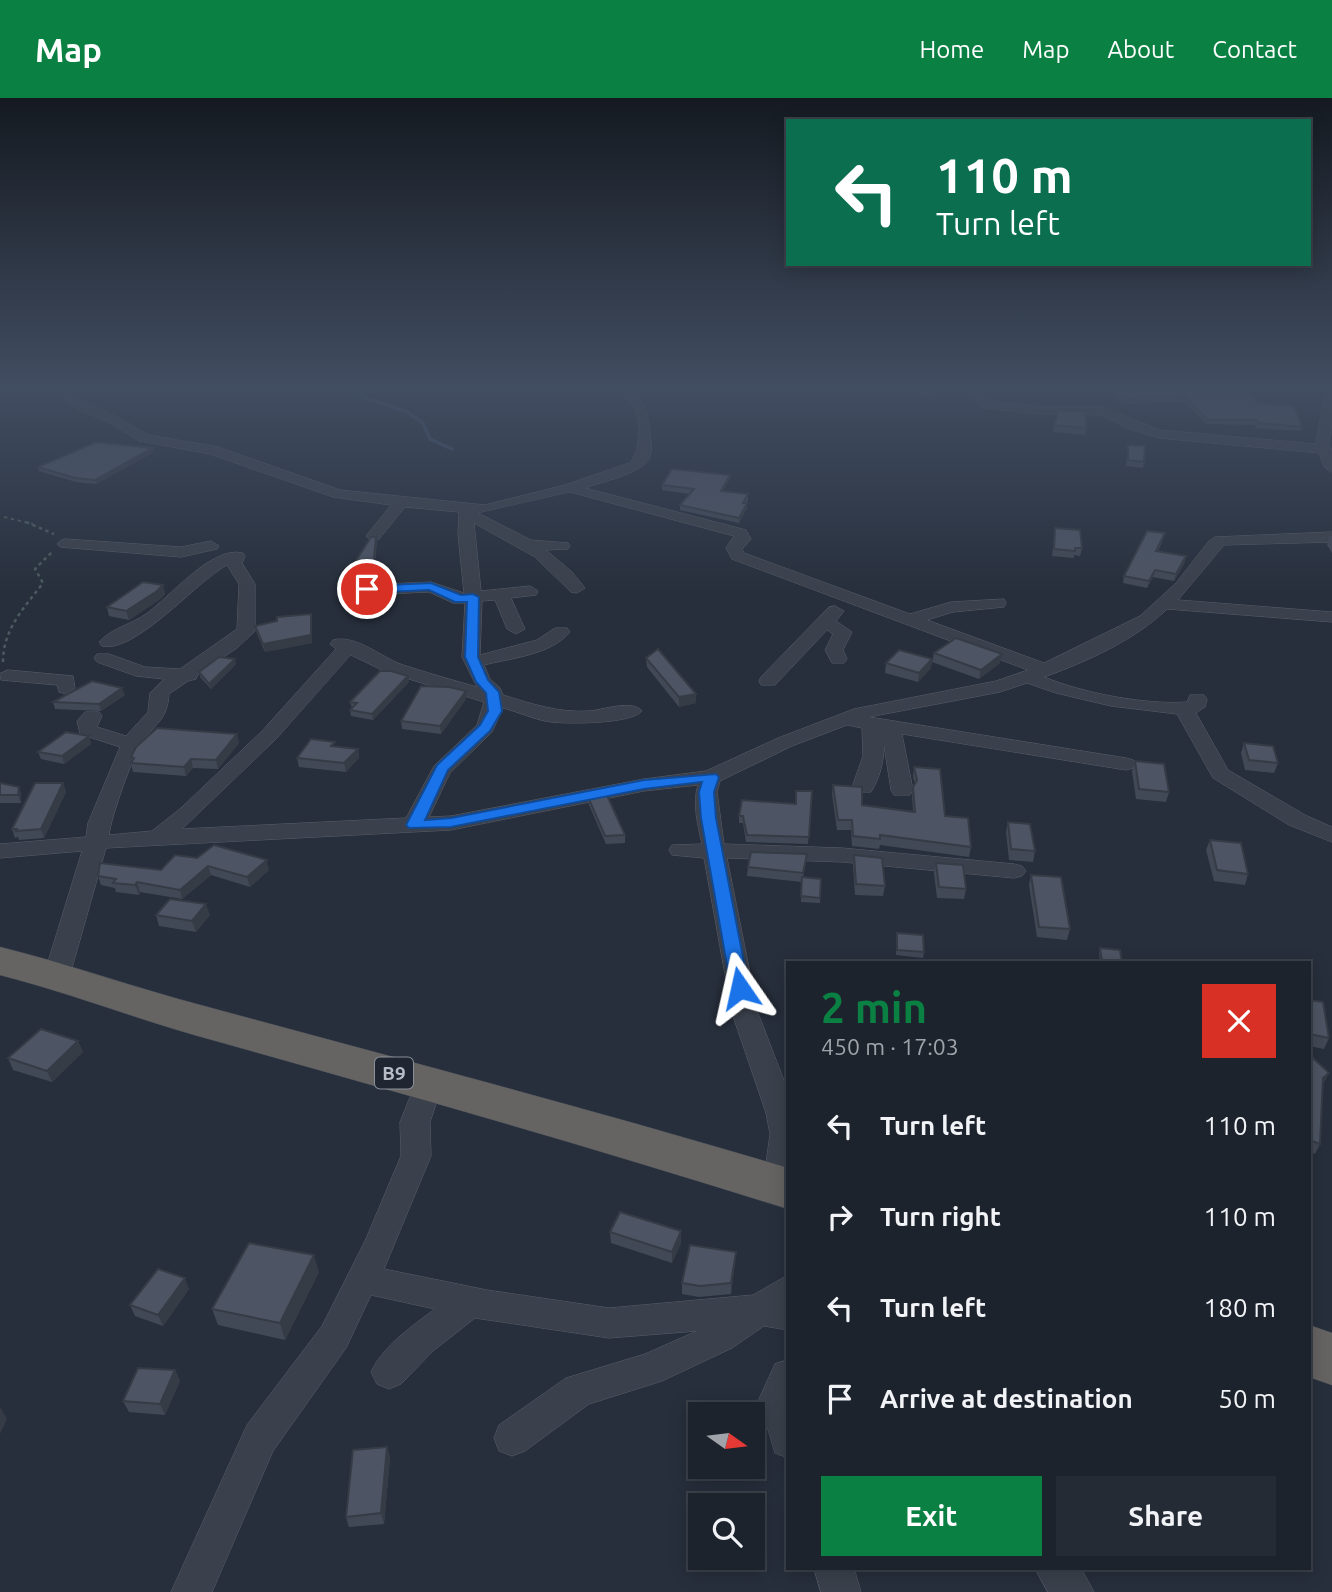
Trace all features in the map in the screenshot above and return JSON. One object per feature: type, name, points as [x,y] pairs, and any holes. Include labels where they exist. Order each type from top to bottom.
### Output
[{"type":"highway","name":"B9","points":[[1,961],[57,975],[197,1020],[618,1136],[783,1187]]},
{"type":"highway","points":[[1311,1352],[1332,1359]]},
{"type":"street","points":[[228,455],[326,491],[467,511],[495,507],[624,472],[642,459],[643,455]]},
{"type":"street","points":[[570,488],[741,533],[743,538],[734,548],[738,556],[909,620],[1037,674],[1046,686],[1087,695],[1191,704],[1220,774],[1297,820],[1332,835]]},
{"type":"street","points":[[374,536],[401,502]]},
{"type":"street","points":[[467,511],[564,570],[577,588]]},
{"type":"street","points":[[414,825],[442,768],[485,728],[495,711],[493,692],[482,682],[473,662],[473,597],[467,511]]},
{"type":"street","points":[[0,851],[158,837],[451,823],[644,785],[711,777],[842,719],[889,706],[989,688],[1037,674],[1128,630],[1163,604],[1195,573],[1214,544],[1220,540],[1332,537]]},
{"type":"street","points":[[65,544],[181,552],[211,546]]},
{"type":"street","points":[[526,545],[562,546]]},
{"type":"street","points":[[57,975],[96,843],[99,823],[131,744],[158,713],[160,692],[190,675],[199,663],[246,631],[247,584],[234,563],[237,556],[207,568],[190,587],[157,614],[106,650],[143,672],[190,675]]},
{"type":"street","points":[[363,590],[431,587],[459,599],[530,591]]},
{"type":"street","points":[[501,594],[516,629]]},
{"type":"street","points":[[768,681],[846,597]]},
{"type":"street","points":[[909,620],[951,607],[998,603]]},
{"type":"street","points":[[1163,604],[1332,617]]},
{"type":"street","points":[[825,622],[843,632],[834,650],[838,659]]},
{"type":"street","points":[[473,662],[543,643],[561,632]]},
{"type":"street","points":[[158,837],[189,813],[269,735],[343,646],[393,667],[551,716],[588,718],[632,711]]},
{"type":"street","points":[[8,676],[66,680],[66,688]]},
{"type":"street","points":[[92,716],[87,721],[88,730],[131,744]]},
{"type":"street","points":[[842,719],[1126,764]]},
{"type":"street","points":[[863,787],[873,768],[881,725]]},
{"type":"street","points":[[881,725],[902,790]]},
{"type":"street","points":[[711,777],[706,792],[745,1013],[781,1113],[785,1134],[783,1187]]},
{"type":"street","points":[[680,850],[842,855],[1014,871]]},
{"type":"street","points":[[191,1592],[260,1438],[334,1337],[393,1214],[416,1156],[415,1122],[429,1083]]},
{"type":"street","points":[[362,1279],[471,1301],[609,1323],[773,1312]]},
{"type":"street","points":[[512,1438],[579,1390],[650,1369],[720,1337],[773,1312],[786,1293]]},
{"type":"street","points":[[389,1372],[421,1340],[471,1301]]},
{"type":"street","points":[[1332,1340],[1332,1359]]},
{"type":"street","points":[[786,1381],[778,1399],[786,1432]]},
{"type":"street","points":[[835,1570],[841,1592]]},
{"type":"street","points":[[1057,1570],[1074,1592]]},
{"type":"path","points":[[4,517],[33,524],[64,540],[65,544],[35,569],[43,583],[16,614],[3,637],[0,652],[3,663],[12,672],[8,676]]},
{"type":"building","points":[[66,455],[141,455],[95,480],[75,478],[38,467]]},
{"type":"building","points":[[1128,455],[1144,455],[1144,462],[1128,460]]},
{"type":"building","points":[[672,469],[730,475],[721,491],[748,494],[743,503],[747,503],[739,518],[680,505],[694,489],[662,485]]},
{"type":"building","points":[[1055,528],[1080,530],[1082,548],[1075,548],[1075,551],[1054,549]]},
{"type":"building","points":[[1147,531],[1165,533],[1156,551],[1186,556],[1176,574],[1155,570],[1149,581],[1124,576]]},
{"type":"building","points":[[371,537],[376,537],[372,577],[345,578]]},
{"type":"building","points":[[143,582],[163,585],[126,611],[107,607]]},
{"type":"building","points":[[311,614],[311,635],[263,644],[255,626],[277,621],[277,617]]},
{"type":"building","points":[[956,638],[1002,654],[981,670],[934,653]]},
{"type":"building","points":[[658,649],[696,694],[679,697],[646,658]]},
{"type":"building","points":[[899,650],[932,659],[919,673],[886,663]]},
{"type":"building","points":[[219,657],[235,659],[209,684],[199,672]]},
{"type":"building","points":[[380,671],[408,676],[372,714],[350,710],[357,703],[350,702]]},
{"type":"building","points":[[92,681],[122,688],[99,704],[53,702]]},
{"type":"building","points":[[421,686],[466,691],[440,726],[401,721]]},
{"type":"building","points":[[157,728],[237,734],[216,760],[191,759],[184,767],[131,763],[136,747]]},
{"type":"building","points":[[66,732],[89,736],[62,756],[38,752]]},
{"type":"building","points":[[311,739],[335,742],[331,746],[358,749],[344,763],[297,758]]},
{"type":"building","points":[[1244,743],[1273,746],[1278,763],[1249,760]]},
{"type":"building","points":[[1135,761],[1164,764],[1169,792],[1139,789]]},
{"type":"building","points":[[914,767],[940,769],[945,816],[968,818],[971,847],[880,835],[880,839],[853,836],[852,820],[838,820],[833,785],[862,787],[862,805],[915,812],[913,787],[917,780]]},
{"type":"building","points":[[0,783],[19,787],[18,795],[0,795]]},
{"type":"building","points":[[35,783],[63,783],[41,829],[16,831],[17,829],[12,829]]},
{"type":"building","points":[[796,791],[812,791],[809,837],[747,835],[743,816],[739,816],[742,800],[796,804]]},
{"type":"building","points":[[606,793],[625,835],[605,836],[588,797]]},
{"type":"building","points":[[1008,822],[1030,824],[1035,851],[1011,849]]},
{"type":"building","points":[[1210,840],[1241,843],[1248,874],[1217,870]]},
{"type":"building","points":[[214,845],[267,860],[247,877],[208,866],[180,890],[137,882],[135,885],[113,883],[116,879],[98,876],[100,863],[161,870],[175,855],[197,858]]},
{"type":"building","points":[[751,852],[807,854],[803,873],[748,867]]},
{"type":"building","points":[[854,855],[882,858],[885,886],[856,884]]},
{"type":"building","points":[[936,863],[963,865],[966,889],[939,887]]},
{"type":"building","points":[[1031,875],[1061,877],[1070,929],[1039,927]]},
{"type":"building","points":[[802,877],[821,879],[820,898],[801,896]]},
{"type":"building","points":[[170,899],[206,904],[192,921],[156,915]]},
{"type":"building","points":[[897,933],[923,935],[924,952],[897,950]]},
{"type":"building","points":[[1100,948],[1120,950],[1122,961],[1102,961]]},
{"type":"building","points":[[1311,1000],[1323,1002],[1329,1038],[1311,1034]]},
{"type":"building","points":[[41,1029],[78,1041],[47,1071],[8,1058]]},
{"type":"building","points":[[1311,1058],[1329,1073],[1323,1078],[1320,1144],[1311,1141]]},
{"type":"building","points":[[620,1212],[681,1231],[672,1252],[610,1232]]},
{"type":"building","points":[[249,1243],[314,1255],[280,1323],[212,1309]]},
{"type":"building","points":[[690,1245],[736,1252],[731,1283],[700,1286],[682,1283]]},
{"type":"building","points":[[158,1269],[185,1278],[158,1315],[130,1305]]},
{"type":"building","points":[[138,1368],[175,1370],[160,1404],[123,1401]]},
{"type":"building","points":[[387,1447],[381,1513],[346,1517],[353,1450]]},
{"type":"route","points":[[367,589],[431,587],[459,599],[473,597],[471,657],[482,682],[493,692],[495,711],[485,728],[442,768],[414,825],[451,823],[644,785],[711,777],[706,792],[708,818],[740,988]]}]
